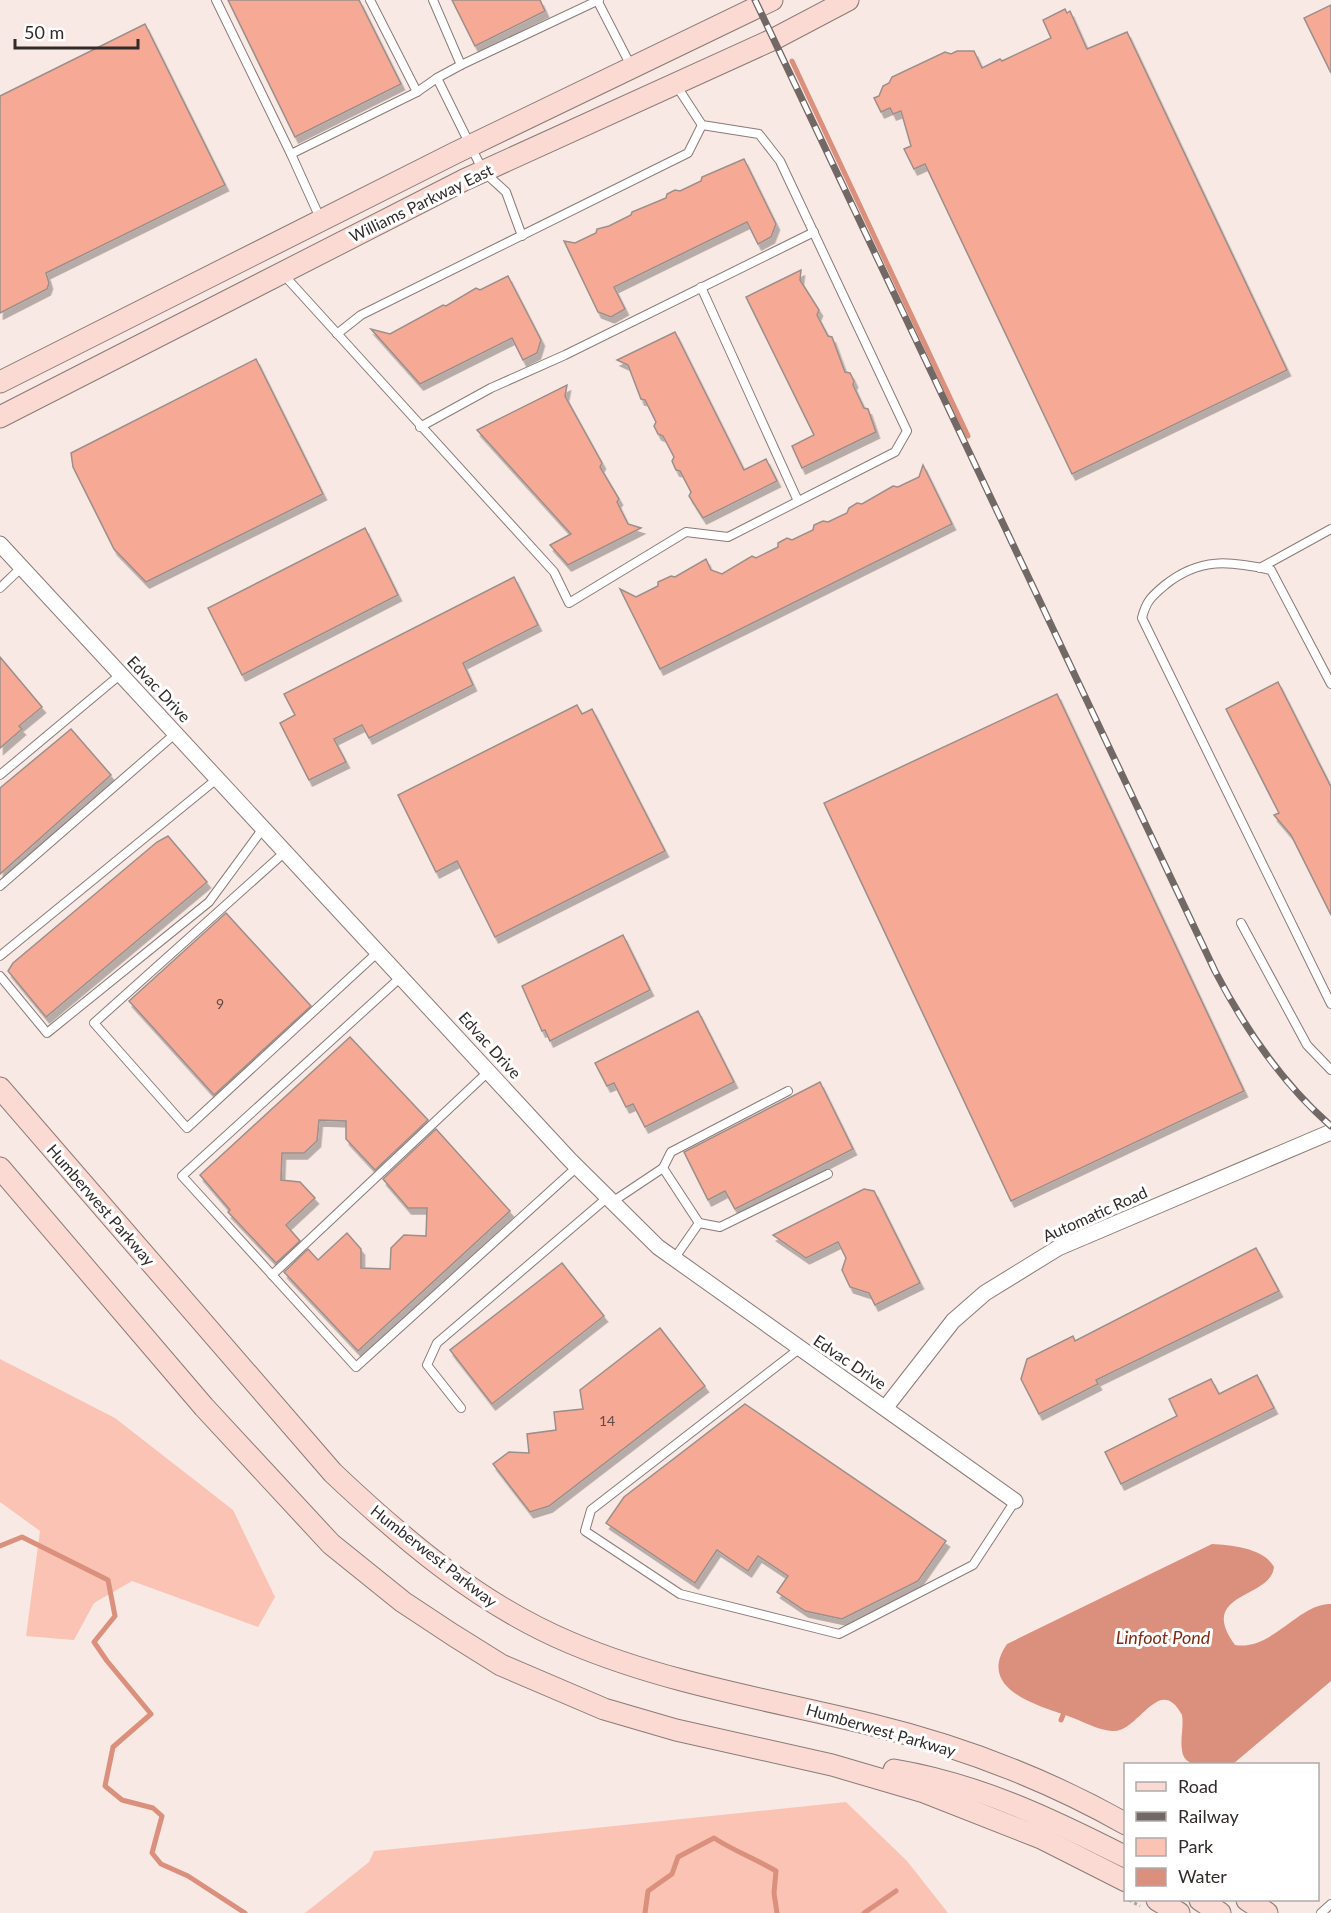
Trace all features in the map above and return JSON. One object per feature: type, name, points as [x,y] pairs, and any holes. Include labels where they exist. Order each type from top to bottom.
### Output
[{"type":"main road","name":"Williams Parkway East","points":[[0,382],[471,145],[772,0]]},
{"type":"main road","name":"Williams Parkway East","points":[[0,417],[483,171],[774,39],[848,0]]},
{"type":"main road","name":"Humberwest Parkway","points":[[0,1088],[333,1473],[392,1528],[494,1605],[570,1643],[657,1674],[876,1725],[975,1757],[1077,1800],[1124,1824]]},
{"type":"main road","points":[[0,1168],[204,1407],[331,1544],[403,1602],[501,1665],[570,1696],[637,1720],[868,1774],[963,1805],[1041,1838],[1124,1880]]},
{"type":"main road","points":[[752,1746],[910,1773],[981,1791],[1041,1814],[1124,1856]]},
{"type":"main road","points":[[1160,1901],[1179,1913]]},
{"type":"main road","points":[[1203,1901],[1220,1913]]},
{"type":"main road","points":[[1250,1901],[1266,1913]]},
{"type":"street","name":"Edvac Drive","points":[[0,544],[403,976],[577,1167],[658,1247],[799,1349],[886,1407],[1015,1501]]},
{"type":"street","name":"Automatic Road","points":[[886,1407],[953,1321],[985,1293],[1058,1248],[1331,1132]]},
{"type":"lane","points":[[216,0],[321,220]]},
{"type":"lane","points":[[370,0],[417,92]]},
{"type":"lane","points":[[433,0],[461,65]]},
{"type":"lane","points":[[291,154],[417,92],[461,65],[598,0],[632,68]]},
{"type":"lane","points":[[437,78],[483,171],[506,192],[522,236]]},
{"type":"lane","points":[[282,273],[554,572],[569,603],[686,532],[728,537],[895,452],[907,431],[780,161],[759,134],[702,125],[675,84]]},
{"type":"lane","points":[[337,334],[361,315],[688,153],[702,125]]},
{"type":"lane","points":[[420,427],[491,388],[565,355],[814,232]]},
{"type":"lane","points":[[701,287],[798,501]]},
{"type":"lane","points":[[1260,568],[1331,529]]},
{"type":"lane","points":[[1331,684],[1271,570],[1232,563],[1215,563],[1180,573],[1146,601],[1142,618],[1328,991],[1331,1004]]},
{"type":"lane","points":[[0,588],[22,567]]},
{"type":"lane","points":[[0,775],[121,674]]},
{"type":"lane","points":[[0,886],[176,733]]},
{"type":"lane","points":[[0,956],[218,778]]},
{"type":"lane","points":[[0,976],[47,1033],[209,902],[264,827]]},
{"type":"lane","points":[[286,851],[94,1023],[187,1128],[379,951]]},
{"type":"lane","points":[[1241,923],[1307,1045],[1331,1070]]},
{"type":"lane","points":[[403,976],[182,1176],[272,1275],[356,1367],[577,1167]]},
{"type":"lane","points":[[272,1275],[489,1071]]},
{"type":"lane","points":[[461,1408],[427,1365],[437,1343],[610,1199],[663,1168],[671,1152],[788,1091]]},
{"type":"lane","points":[[663,1168],[699,1223],[720,1227],[828,1174]]},
{"type":"lane","points":[[674,1259],[699,1223]]},
{"type":"lane","points":[[799,1349],[591,1510],[585,1531],[680,1594],[839,1634],[973,1565],[1015,1501]]},
{"type":"lane","points":[[1321,1913],[1331,1904]]},
{"type":"green space","points":[[0,1359],[115,1418],[233,1510],[275,1597],[258,1627],[132,1581],[94,1603],[74,1640],[26,1636],[40,1531],[0,1502]]},
{"type":"green space","points":[[846,1802],[907,1861],[948,1913],[305,1913],[369,1862],[374,1851]]},
{"type":"water","name":"Linfoot Pond","points":[[1212,1544],[1255,1552],[1263,1556],[1274,1567],[1270,1577],[1229,1605],[1224,1615],[1225,1628],[1235,1645],[1248,1645],[1261,1641],[1308,1611],[1331,1604],[1331,1681],[1234,1763],[1189,1762],[1182,1750],[1182,1715],[1173,1703],[1165,1700],[1148,1708],[1131,1724],[1112,1731],[1027,1700],[1014,1693],[999,1673],[999,1660],[1007,1644]]},
{"type":"building","points":[[228,0],[359,0],[401,84],[295,137]]},
{"type":"building","points":[[452,0],[540,0],[545,11],[475,46]]},
{"type":"building","points":[[1331,5],[1331,73],[1304,18]]},
{"type":"building","points":[[1065,9],[1067,13],[1070,11],[1087,49],[1127,32],[1287,370],[1072,474],[925,164],[914,169],[904,149],[911,146],[901,111],[893,114],[890,108],[881,112],[874,98],[879,96],[883,86],[889,83],[892,77],[945,52],[951,54],[957,51],[974,51],[982,68],[1000,59],[1002,61],[1051,38],[1043,20]]},
{"type":"building","points":[[145,24],[225,185],[46,273],[49,283],[47,289],[0,313],[0,96]]},
{"type":"building","points":[[744,159],[776,224],[771,237],[758,244],[747,222],[614,287],[625,309],[611,317],[598,312],[564,241],[575,243],[596,233],[597,229],[609,226],[631,215],[632,212],[666,198],[667,194],[675,190],[680,191],[701,181],[702,177]]},
{"type":"building","points":[[801,270],[800,280],[819,310],[817,315],[828,336],[832,337],[845,372],[850,373],[854,381],[853,385],[864,408],[868,409],[876,432],[802,468],[792,446],[814,435],[746,297]]},
{"type":"building","points":[[508,276],[541,340],[537,353],[523,360],[512,338],[420,384],[371,329],[390,334],[476,288],[480,290]]},
{"type":"building","points":[[675,332],[744,470],[766,459],[777,481],[703,518],[689,496],[691,492],[680,471],[676,470],[672,461],[674,457],[663,436],[658,434],[654,426],[656,422],[645,400],[641,399],[628,365],[617,360]]},
{"type":"building","points":[[256,359],[323,494],[146,582],[114,549],[73,467],[71,453]]},
{"type":"building","points":[[567,385],[565,396],[602,463],[600,467],[619,499],[617,502],[628,524],[641,528],[568,565],[550,545],[571,534],[477,430]]},
{"type":"building","points":[[923,465],[952,524],[660,669],[620,589],[636,597],[658,586],[658,582],[671,576],[675,577],[706,559],[711,570],[722,574],[752,556],[756,558],[778,547],[778,543],[787,538],[792,540],[813,530],[814,525],[823,521],[828,522],[847,513],[849,508],[857,503],[862,504],[893,486],[898,487],[919,477]]},
{"type":"building","points":[[365,528],[398,595],[242,675],[208,608]]},
{"type":"building","points":[[514,577],[538,625],[463,663],[473,685],[369,738],[362,725],[334,739],[346,762],[309,780],[280,723],[295,715],[284,694]]},
{"type":"building","points":[[0,657],[42,707],[19,726],[22,729],[0,748]]},
{"type":"building","points":[[1278,682],[1331,787],[1331,915],[1291,835],[1274,815],[1279,813],[1226,709]]},
{"type":"building","points":[[1057,694],[1244,1091],[1011,1201],[824,803]]},
{"type":"building","points":[[577,705],[582,714],[592,709],[665,851],[495,937],[457,861],[436,872],[398,795]]},
{"type":"building","points":[[71,729],[111,775],[0,874],[0,788]]},
{"type":"building","points":[[168,836],[207,882],[46,1017],[8,971],[13,963],[157,842]]},
{"type":"building","points":[[226,913],[311,1006],[214,1095],[129,1001]]},
{"type":"building","points":[[623,935],[650,990],[550,1041],[545,1030],[542,1031],[522,986]]},
{"type":"building","points":[[698,1011],[734,1082],[645,1127],[633,1104],[626,1107],[614,1083],[607,1086],[595,1063]]},
{"type":"building","points":[[350,1037],[428,1120],[375,1170],[346,1139],[346,1121],[319,1120],[317,1141],[304,1153],[282,1153],[281,1180],[300,1182],[315,1198],[286,1225],[300,1241],[276,1263],[228,1212],[230,1210],[200,1175]]},
{"type":"building","points":[[820,1082],[853,1149],[735,1209],[725,1191],[708,1200],[684,1152]]},
{"type":"building","points":[[436,1129],[510,1211],[358,1351],[284,1272],[308,1249],[318,1260],[347,1233],[361,1249],[361,1268],[390,1269],[391,1248],[404,1235],[426,1236],[427,1208],[408,1208],[383,1179]]},
{"type":"building","points":[[864,1189],[874,1191],[920,1283],[875,1305],[869,1293],[850,1287],[842,1270],[846,1258],[838,1242],[806,1258],[773,1235]]},
{"type":"building","points":[[1256,1248],[1279,1291],[1096,1380],[1098,1384],[1039,1414],[1021,1379],[1027,1359],[1073,1336],[1075,1341]]},
{"type":"building","points":[[562,1263],[604,1316],[492,1404],[450,1350]]},
{"type":"building","points":[[660,1328],[705,1386],[549,1506],[530,1512],[493,1464],[509,1452],[529,1453],[527,1434],[556,1430],[554,1412],[583,1409],[580,1390]]},
{"type":"building","points":[[1257,1375],[1274,1408],[1121,1484],[1105,1452],[1177,1416],[1169,1399],[1211,1379],[1219,1394]]},
{"type":"building","points":[[745,1404],[946,1541],[918,1581],[842,1619],[805,1611],[777,1592],[788,1576],[758,1556],[748,1571],[717,1550],[695,1583],[606,1523],[624,1497]]},
{"type":"waterway","points":[[792,61],[968,436]]},
{"type":"waterway","points":[[0,1546],[22,1537],[108,1580],[115,1616],[94,1642],[151,1714],[113,1747],[105,1786],[122,1800],[153,1808],[162,1816],[152,1853],[161,1864],[188,1876],[245,1913]]},
{"type":"waterway","points":[[1061,1720],[1066,1708]]},
{"type":"waterway","points":[[645,1913],[648,1891],[672,1874],[678,1857],[714,1838],[776,1871],[774,1893],[777,1913]]},
{"type":"waterway","points":[[864,1913],[896,1891]]},
{"type":"railway","points":[[755,0],[1215,971],[1239,1014],[1280,1073],[1331,1126]]}]
